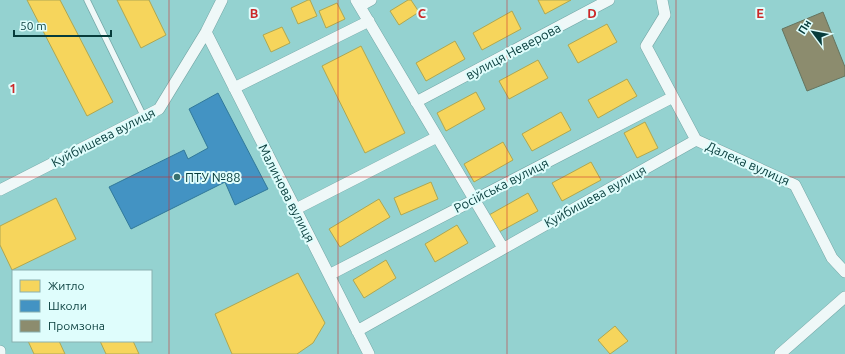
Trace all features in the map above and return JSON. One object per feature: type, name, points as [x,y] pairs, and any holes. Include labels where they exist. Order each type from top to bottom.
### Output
[{"type":"street","name":"Куйбишева вулиця","points":[[0,190],[159,109],[206,32],[222,0]]},
{"type":"street","points":[[371,0],[358,3],[503,248]]},
{"type":"street","name":"вулиця Неверова","points":[[416,102],[609,0]]},
{"type":"street","points":[[662,0],[665,15],[646,46],[696,140]]},
{"type":"street","points":[[234,88],[369,22]]},
{"type":"street","name":"Малинова вулиця","points":[[206,32],[369,354]]},
{"type":"street","name":"Російська вулиця","points":[[329,275],[673,97]]},
{"type":"street","points":[[296,209],[437,137]]},
{"type":"street","name":"Куйбишева вулиця","points":[[357,331],[696,140]]},
{"type":"street","name":"Далека вулиця","points":[[696,140],[795,185],[832,258],[845,272]]},
{"type":"street","points":[[780,354],[845,297]]},
{"type":"lane","points":[[87,0],[144,117]]},
{"type":"building: Житло","points":[[27,0],[60,0],[113,102],[87,116]]},
{"type":"building: Житло","points":[[117,0],[149,0],[166,35],[141,48]]},
{"type":"building: Житло","points":[[310,0],[317,16],[298,24],[291,8]]},
{"type":"building: Житло","points":[[408,0],[411,0],[419,12],[399,25],[390,11]]},
{"type":"building: Житло","points":[[538,0],[571,0],[545,14]]},
{"type":"building: Житло","points":[[337,3],[345,19],[326,28],[319,11]]},
{"type":"building: Житло","points":[[512,11],[521,29],[482,50],[473,33]]},
{"type":"building: Житло","points":[[607,24],[617,42],[578,63],[568,45]]},
{"type":"building: Житло","points":[[282,27],[290,43],[271,52],[263,35]]},
{"type":"building: Житло","points":[[455,41],[465,59],[426,81],[416,63]]},
{"type":"building: Житло","points":[[361,46],[405,133],[365,153],[322,66]]},
{"type":"building: Житло","points":[[538,60],[548,78],[509,99],[499,81]]},
{"type":"building: Житло","points":[[627,79],[637,96],[598,118],[588,100]]},
{"type":"building: Житло","points":[[476,92],[485,109],[446,131],[437,113]]},
{"type":"building: Житло","points":[[561,112],[571,130],[532,151],[522,134]]},
{"type":"building: Житло","points":[[645,122],[658,148],[637,158],[624,133]]},
{"type":"building: Житло","points":[[503,142],[513,160],[474,182],[464,164]]},
{"type":"building: Житло","points":[[591,162],[601,180],[562,201],[552,183]]},
{"type":"building: Житло","points":[[431,182],[438,199],[401,215],[394,198]]},
{"type":"building: Житло","points":[[528,193],[538,211],[499,232],[489,215]]},
{"type":"building: Житло","points":[[56,198],[76,239],[12,270],[0,245],[0,226]]},
{"type":"building: Житло","points":[[379,199],[390,217],[340,247],[329,229]]},
{"type":"building: Житло","points":[[457,225],[468,243],[435,262],[425,244]]},
{"type":"building: Житло","points":[[386,260],[396,278],[364,298],[353,280]]},
{"type":"building: Житло","points":[[298,273],[325,323],[313,343],[297,354],[232,354],[215,314]]},
{"type":"building: Житло","points":[[615,326],[628,341],[610,354],[598,340]]},
{"type":"building: Житло","points":[[28,342],[59,342],[65,354],[34,354]]},
{"type":"building: Житло","points":[[100,342],[133,342],[139,354],[106,354]]},
{"type":"building: Школи","points":[[218,93],[268,189],[235,205],[225,182],[131,229],[109,187],[184,150],[188,159],[208,148],[189,109]]},
{"type":"building: Промзона","points":[[823,12],[845,67],[845,76],[807,91],[782,29]]},
{"type":"place","name":"ПТУ №88","points":[[177,177]]}]
